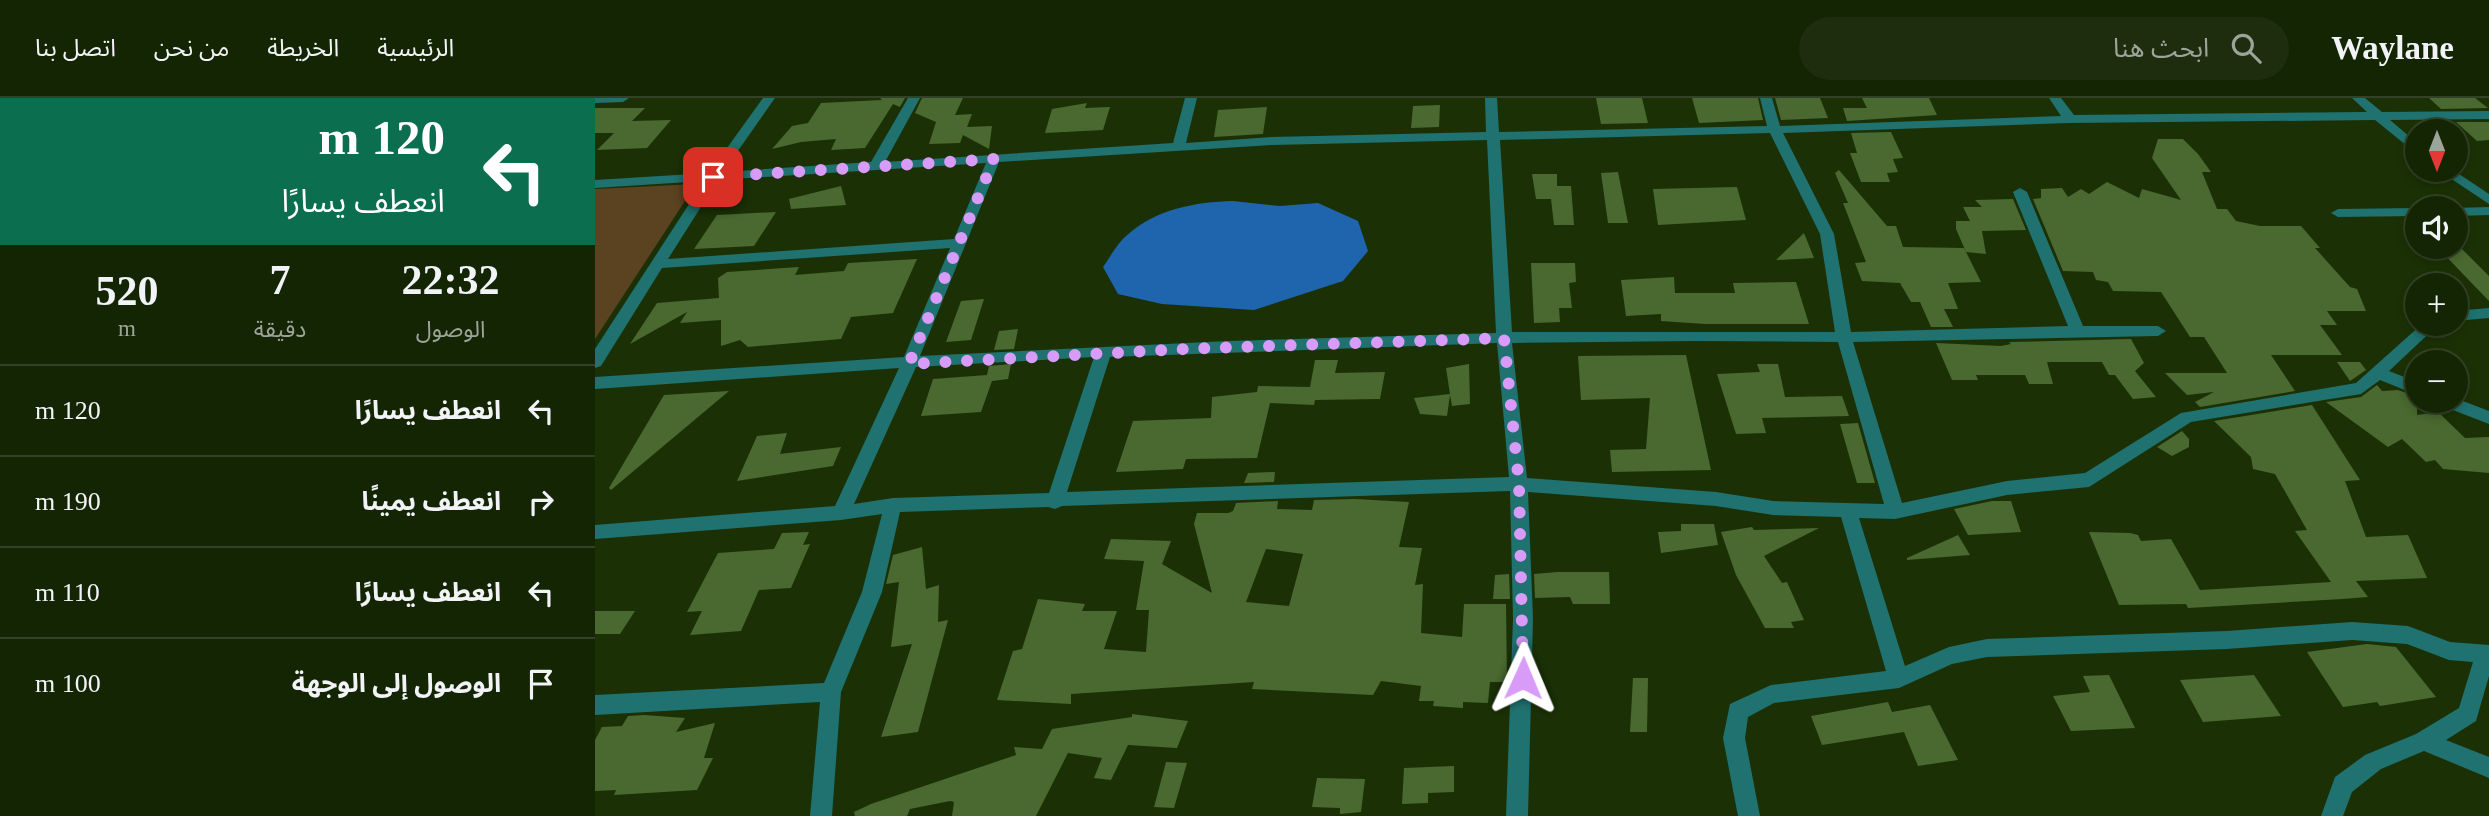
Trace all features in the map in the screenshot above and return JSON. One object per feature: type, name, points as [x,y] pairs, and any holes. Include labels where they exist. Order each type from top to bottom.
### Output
[{"type":"street","points":[[595,99],[623,98]]},
{"type":"street","points":[[595,362],[713,177],[769,98]]},
{"type":"street","points":[[877,164],[914,98]]},
{"type":"street","points":[[1178,146],[1191,98]]},
{"type":"street","points":[[1491,98],[1504,338],[1519,484],[1523,618],[1517,816]]},
{"type":"street","points":[[1766,98],[1775,130],[1827,234],[1844,337],[1895,512]]},
{"type":"street","points":[[2055,98],[2070,119]]},
{"type":"street","points":[[2358,98],[2405,140]]},
{"type":"street","points":[[595,184],[1178,146],[2070,119],[2489,115]]},
{"type":"street","points":[[842,513],[909,364],[994,159]]},
{"type":"street","points":[[2463,182],[2489,200]]},
{"type":"street","points":[[2020,192],[2077,330]]},
{"type":"street","points":[[2468,212],[2489,211]]},
{"type":"street","points":[[2338,214],[2405,212]]},
{"type":"street","points":[[658,264],[959,243]]},
{"type":"street","points":[[2468,315],[2489,313]]},
{"type":"street","points":[[595,383],[1103,354],[1504,338],[1611,335],[1844,337],[2077,330],[2158,331]]},
{"type":"street","points":[[595,531],[842,513],[893,505],[1055,502],[1519,484],[1716,499],[1773,508],[1895,512],[2007,488],[2088,480],[2187,417],[2361,388],[2418,336]]},
{"type":"street","points":[[1055,502],[1103,354]]},
{"type":"street","points":[[2377,373],[2405,384]]},
{"type":"street","points":[[2468,410],[2489,418]]},
{"type":"street","points":[[821,816],[831,692],[872,592],[893,505]]},
{"type":"street","points":[[1848,511],[1899,679]]},
{"type":"street","points":[[1749,816],[1734,738],[1738,711],[1771,694],[1899,679],[1949,656],[1987,648],[2227,640],[2352,631],[2408,635],[2449,651],[2487,654],[2468,714],[2424,741],[2372,762],[2343,785],[2332,816]]},
{"type":"street","points":[[595,705],[831,692]]},
{"type":"street","points":[[2424,741],[2489,768]]},
{"type":"shaded area","points":[[696,184],[595,339],[595,189]]},
{"type":"water","points":[[1233,201],[1280,206],[1318,203],[1358,221],[1368,251],[1343,281],[1254,310],[1162,304],[1118,294],[1103,267],[1126,236],[1163,213],[1190,205]]},
{"type":"building","points":[[880,98],[905,98],[900,107],[893,104],[865,148],[831,150],[836,139],[801,142],[772,149],[792,126],[808,123],[821,103],[882,100]]},
{"type":"building","points":[[922,98],[963,98],[955,115],[972,114],[967,127],[992,126],[989,149],[963,135],[960,143],[929,144],[936,122],[915,113]]},
{"type":"building","points":[[1596,98],[1642,98],[1648,123],[1601,124]]},
{"type":"building","points":[[1692,98],[1758,98],[1763,120],[1699,123]]},
{"type":"building","points":[[1775,98],[1820,98],[1828,118],[1781,120]]},
{"type":"building","points":[[1862,98],[1929,98],[1937,115],[1847,121],[1843,108],[1867,108]]},
{"type":"building","points":[[2429,98],[2475,98],[2488,108],[2441,109]]},
{"type":"building","points":[[1087,103],[1085,108],[1110,107],[1103,130],[1045,133],[1052,109]]},
{"type":"building","points":[[1440,105],[1439,127],[1411,128],[1413,106]]},
{"type":"building","points":[[1267,107],[1263,134],[1214,137],[1218,110]]},
{"type":"building","points":[[595,108],[645,108],[632,121],[671,120],[647,148],[597,150],[614,133],[595,133]]},
{"type":"building","points":[[2468,122],[2489,122],[2489,140],[2477,141],[2468,133]]},
{"type":"building","points":[[1891,132],[1903,158],[1893,159],[1898,172],[1887,173],[1890,182],[1861,182],[1850,153],[1857,153],[1851,133]]},
{"type":"building","points":[[2158,139],[2183,139],[2198,154],[2211,172],[2202,172],[2217,209],[2227,209],[2236,221],[2260,226],[2301,226],[2320,248],[2315,248],[2350,287],[2357,289],[2366,311],[2327,311],[2337,325],[2320,325],[2342,355],[2271,355],[2295,391],[2200,407],[2195,402],[2214,392],[2187,395],[2165,373],[2227,373],[2204,337],[2190,337],[2161,292],[2113,291],[2108,282],[2096,280],[2093,272],[2063,271],[2033,199],[2041,198],[2041,189],[2062,188],[2068,197],[2081,189],[2089,194],[2107,182],[2139,198],[2142,189],[2181,200],[2152,158]]},
{"type":"building","points":[[1839,170],[1887,226],[1896,226],[1903,247],[1964,248],[1981,282],[1948,283],[1958,309],[1944,309],[1953,327],[1931,327],[1920,302],[1911,302],[1900,283],[1862,281],[1855,263],[1866,262],[1843,203],[1848,203],[1835,173]]},
{"type":"building","points":[[1618,172],[1628,223],[1608,223],[1601,173]]},
{"type":"building","points":[[1532,174],[1557,174],[1557,186],[1571,186],[1574,225],[1554,225],[1551,199],[1536,199]]},
{"type":"building","points":[[841,186],[846,205],[791,209],[789,199]]},
{"type":"building","points":[[1737,187],[1746,220],[1658,225],[1653,189]]},
{"type":"building","points":[[2013,199],[2026,230],[1982,231],[1986,254],[1966,252],[1956,229],[1956,221],[1970,221],[1963,207],[1982,207],[1975,200]]},
{"type":"building","points":[[776,212],[754,246],[694,249],[717,215]]},
{"type":"building","points":[[1804,233],[1814,258],[1776,260]]},
{"type":"building","points":[[2468,255],[2489,276],[2489,301],[2468,279],[2468,273],[2462,273],[2449,259],[2468,259]]},
{"type":"building","points":[[917,259],[893,313],[851,317],[841,339],[748,347],[740,340],[721,346],[721,320],[680,323],[687,312],[630,344],[657,303],[719,298],[718,278],[727,272],[799,267],[795,275],[844,271],[848,263]]},
{"type":"building","points":[[1531,263],[1575,263],[1576,282],[1569,283],[1572,308],[1559,308],[1560,322],[1534,323]]},
{"type":"building","points":[[1674,277],[1675,293],[1735,293],[1733,283],[1796,282],[1809,324],[1705,324],[1661,321],[1661,314],[1626,316],[1621,280]]},
{"type":"building","points":[[984,299],[971,340],[946,342],[961,301]]},
{"type":"building","points":[[1018,329],[1014,349],[994,350],[999,331]]},
{"type":"building","points":[[2131,339],[2144,363],[2135,371],[2156,397],[2133,399],[2115,375],[2109,375],[2102,362],[2047,362],[2053,384],[2029,384],[2025,375],[1976,375],[1978,380],[1952,380],[1936,343],[2001,346],[2011,344],[2009,342]]},
{"type":"building","points":[[1686,355],[1711,470],[1612,472],[1610,450],[1646,449],[1650,398],[1581,400],[1578,356]]},
{"type":"building","points":[[1315,360],[1338,360],[1335,373],[1385,372],[1380,399],[1315,400],[1314,405],[1270,403],[1257,458],[1186,459],[1183,469],[1116,472],[1133,421],[1211,418],[1212,397],[1257,392],[1258,386],[1310,387]]},
{"type":"building","points":[[2337,362],[2360,362],[2366,370],[2350,381]]},
{"type":"building","points":[[1011,364],[1008,379],[992,381],[981,412],[921,416],[933,379],[987,375],[989,366]]},
{"type":"building","points":[[1469,364],[1470,404],[1452,406],[1450,395],[1447,416],[1420,414],[1414,398],[1450,394],[1446,368]]},
{"type":"building","points":[[1757,364],[1778,364],[1785,397],[1842,396],[1849,416],[1762,418],[1766,433],[1736,434],[1717,374],[1760,372]]},
{"type":"building","points":[[2377,385],[2382,391],[2398,390],[2405,393],[2405,413],[2439,413],[2465,438],[2489,437],[2489,473],[2443,469],[2435,460],[2426,462],[2402,439],[2388,447],[2326,402],[2361,397]]},
{"type":"building","points":[[729,391],[611,490],[609,488],[664,395]]},
{"type":"building","points":[[2312,405],[2360,480],[2345,481],[2366,537],[2408,535],[2427,578],[2356,581],[2368,597],[2188,608],[2186,604],[2119,605],[2089,532],[2130,533],[2138,535],[2141,541],[2171,539],[2200,590],[2331,582],[2295,531],[2307,530],[2275,474],[2253,469],[2251,457],[2214,421]]},
{"type":"building","points":[[1858,423],[1875,483],[1857,483],[1840,424]]},
{"type":"building","points":[[2182,431],[2189,439],[2189,447],[2172,456],[2157,447]]},
{"type":"building","points":[[787,433],[780,454],[841,447],[833,466],[737,481],[757,436]]},
{"type":"building","points":[[1275,472],[1274,482],[1244,483],[1248,473]]},
{"type":"building","points":[[1314,500],[1409,502],[1399,547],[1422,548],[1415,585],[1423,584],[1421,633],[1462,637],[1464,604],[1506,604],[1507,682],[1490,682],[1488,703],[1463,702],[1463,708],[1433,706],[1434,701],[1419,701],[1421,686],[1381,681],[1373,695],[1252,689],[1254,682],[1071,694],[1071,704],[997,700],[1013,651],[1022,649],[1038,599],[1085,604],[1082,611],[1117,611],[1104,649],[1146,652],[1149,610],[1136,610],[1144,561],[1104,559],[1111,539],[1171,541],[1162,564],[1212,593],[1194,524],[1197,513],[1228,513],[1233,511],[1236,503],[1278,501],[1277,509],[1312,510]],"holes":[[[1266,549],[1303,554],[1289,606],[1246,602]]]},
{"type":"building","points":[[1992,501],[2011,501],[2021,532],[1968,535],[1954,509]]},
{"type":"building","points":[[1681,524],[1714,524],[1718,545],[1661,553],[1658,532],[1681,531]]},
{"type":"building","points":[[1752,527],[1754,530],[1819,528],[1764,556],[1782,583],[1787,582],[1804,620],[1791,622],[1794,628],[1765,628],[1736,575],[1721,532]]},
{"type":"building","points":[[809,532],[803,545],[810,544],[791,588],[759,590],[741,631],[690,635],[702,611],[687,612],[718,553],[774,549],[782,533]]},
{"type":"building","points":[[1958,535],[1970,555],[1907,560],[1907,558]]},
{"type":"building","points":[[922,547],[926,589],[939,585],[938,622],[948,620],[918,732],[881,737],[912,644],[891,647],[899,582],[886,584],[893,555]]},
{"type":"building","points":[[1609,572],[1610,604],[1573,604],[1570,597],[1535,598],[1534,574]]},
{"type":"building","points":[[1509,574],[1510,599],[1493,599],[1495,575]]},
{"type":"building","points":[[595,611],[635,611],[620,634],[595,634]]},
{"type":"building","points":[[2367,644],[2396,647],[2436,697],[2380,706],[2377,702],[2343,707],[2307,652]]},
{"type":"building","points":[[2109,675],[2135,728],[2071,731],[2053,696],[2090,692],[2083,676]]},
{"type":"building","points":[[2254,675],[2281,716],[2203,722],[2180,680]]},
{"type":"building","points":[[1633,678],[1648,678],[1647,732],[1630,732]]},
{"type":"building","points":[[1888,702],[1892,712],[1930,705],[1958,760],[1918,766],[1904,732],[1822,745],[1811,716]]},
{"type":"building","points":[[1132,714],[1188,721],[1177,748],[1128,745],[1111,780],[1094,778],[1102,758],[1068,753],[1036,816],[952,816],[954,802],[950,801],[910,809],[907,816],[855,816],[854,812],[871,804],[1016,755],[1014,747],[1042,749],[1052,729],[1132,717]]},
{"type":"building","points":[[628,716],[685,718],[676,732],[715,723],[704,758],[713,758],[697,790],[614,795],[616,790],[595,791],[595,740],[602,727],[622,726]]},
{"type":"building","points":[[1166,762],[1187,763],[1174,808],[1154,807]]},
{"type":"building","points":[[1454,766],[1454,792],[1428,793],[1428,803],[1402,804],[1404,768]]},
{"type":"building","points":[[1317,778],[1365,779],[1361,812],[1340,814],[1340,808],[1312,807]]},
{"type":"route","points":[[713,177],[877,164],[994,159],[909,364],[1185,349],[1504,338],[1519,484],[1523,678]]}]
